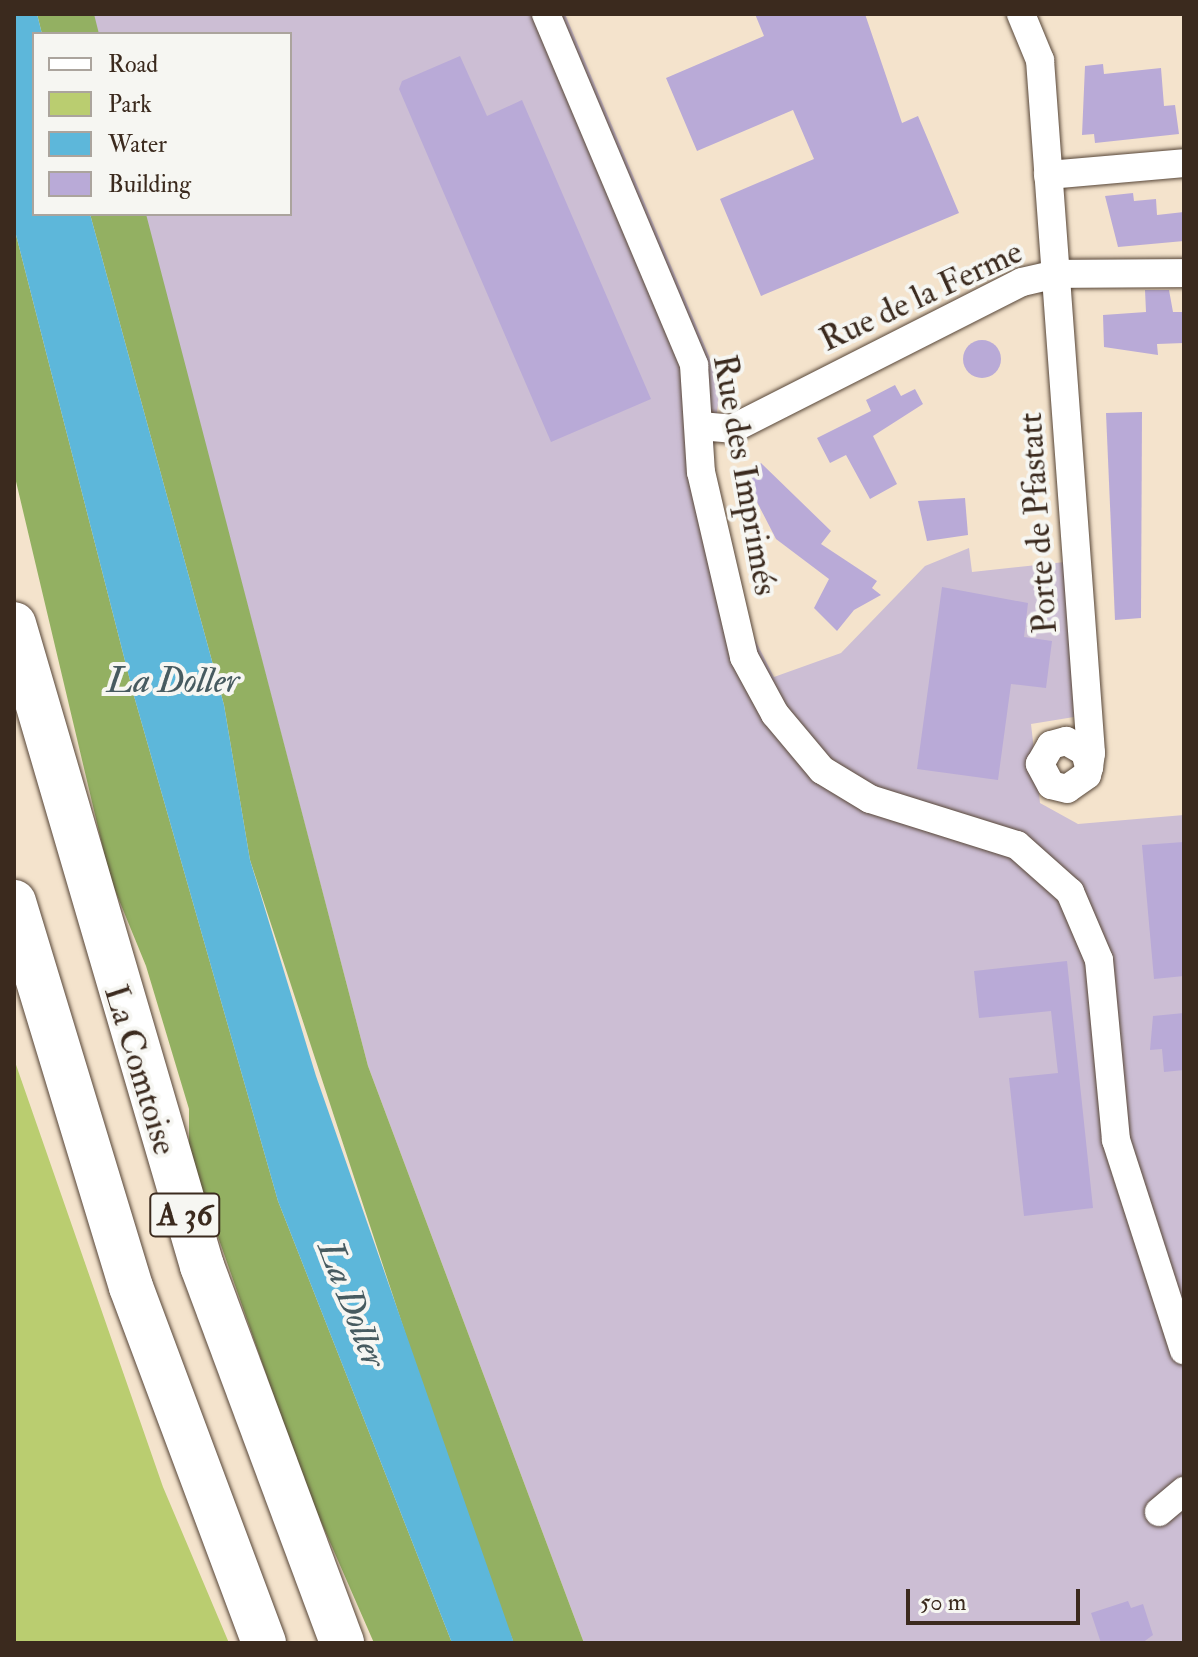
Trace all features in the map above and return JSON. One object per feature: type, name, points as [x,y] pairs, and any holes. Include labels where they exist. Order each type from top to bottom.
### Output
[{"type":"highway","name":"La Comtoise","points":[[14,624],[202,1266],[342,1643]]},
{"type":"highway","name":"A 36","points":[[14,902],[131,1287],[264,1643]]},
{"type":"street","name":"Rue des Imprimés","points":[[546,14],[694,365],[701,472],[726,592],[744,657],[775,714],[822,770],[870,799],[1017,845],[1070,892],[1089,927],[1099,960],[1116,1140],[1184,1350]]},
{"type":"street","name":"Porte de Pfastatt","points":[[1021,14],[1040,60],[1089,767]]},
{"type":"street","points":[[1048,175],[1184,163]]},
{"type":"street","name":"Rue de la Ferme","points":[[700,426],[732,429],[1022,282],[1056,274],[1184,273]]},
{"type":"street","points":[[1159,1512],[1184,1491]]},
{"type":"shaded area","points":[[93,14],[565,14],[720,382],[712,465],[748,626],[774,677],[841,653],[925,566],[969,548],[972,572],[1065,562],[1074,717],[1031,724],[1040,803],[1078,824],[1184,815],[1184,1643],[584,1643],[368,1066],[146,216],[292,216],[292,32],[98,32]]},
{"type":"green space","points":[[37,14],[94,14],[98,32],[42,32]]},
{"type":"green space","points":[[91,216],[147,216],[368,1066],[584,1643],[514,1643],[476,1549],[250,860],[224,705]]},
{"type":"green space","points":[[14,227],[134,696],[278,1201],[452,1643],[374,1643],[305,1485],[189,1154],[189,1109],[146,966],[110,878],[14,473]]},
{"type":"green space","points":[[14,1059],[163,1487],[229,1643],[14,1643]]},
{"type":"water","name":"La Doller","points":[[14,14],[37,14],[42,32],[32,32],[32,216],[91,216],[224,705],[250,860],[316,1076],[514,1643],[452,1643],[278,1201],[134,696],[14,227]]},
{"type":"building","points":[[755,14],[865,14],[902,123],[918,116],[959,213],[761,296],[720,199],[814,159],[793,110],[697,151],[666,78],[764,36]]},
{"type":"building","points":[[460,56],[487,116],[522,100],[651,399],[551,442],[399,89],[402,81]]},
{"type":"building","points":[[1103,64],[1104,74],[1161,68],[1164,106],[1175,105],[1179,134],[1095,143],[1094,134],[1082,135],[1085,66]]},
{"type":"building","points":[[1133,193],[1134,201],[1156,199],[1157,215],[1184,212],[1184,241],[1118,247],[1105,196]]},
{"type":"building","points":[[1145,290],[1169,290],[1173,312],[1183,312],[1184,343],[1157,344],[1158,355],[1104,347],[1103,315],[1146,312]]},
{"type":"building","points":[[982,340],[996,345],[1001,359],[996,373],[982,378],[968,373],[963,359],[968,345]]},
{"type":"building","points":[[895,385],[901,396],[915,389],[923,404],[873,436],[897,484],[870,499],[846,455],[830,463],[817,438],[871,411],[866,400]]},
{"type":"building","points":[[1142,412],[1141,618],[1115,620],[1106,413]]},
{"type":"building","points":[[761,463],[831,531],[821,544],[877,581],[872,588],[881,595],[854,610],[837,631],[814,608],[829,579],[776,539],[742,473]]},
{"type":"building","points":[[965,498],[968,535],[927,541],[918,501]]},
{"type":"building","points":[[942,587],[1028,603],[1024,637],[1052,641],[1046,688],[1011,684],[998,780],[917,769]]},
{"type":"building","points":[[1184,842],[1184,976],[1154,979],[1142,845]]},
{"type":"building","points":[[1067,961],[1093,1208],[1024,1216],[1009,1078],[1058,1073],[1051,1011],[979,1018],[974,971]]},
{"type":"building","points":[[1184,1013],[1184,1070],[1164,1072],[1162,1049],[1150,1050],[1153,1016]]},
{"type":"building","points":[[1128,1601],[1131,1608],[1143,1604],[1153,1635],[1142,1643],[1101,1643],[1091,1613]]}]
